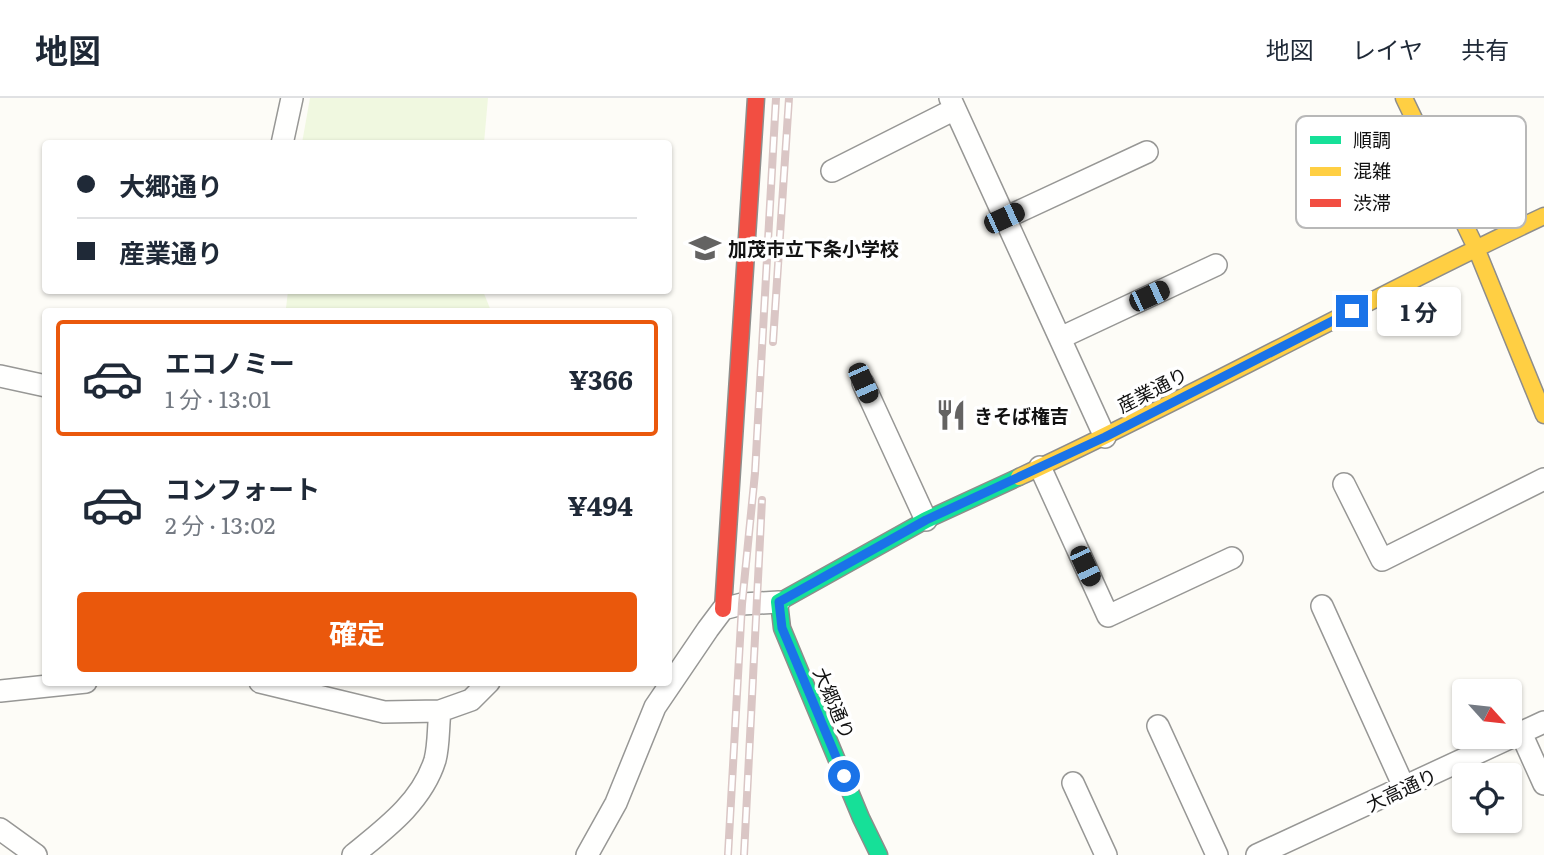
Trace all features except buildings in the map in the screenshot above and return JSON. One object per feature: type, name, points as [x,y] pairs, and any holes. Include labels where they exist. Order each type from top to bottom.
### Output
[{"type":"main road","points":[[723,609],[756,98]]},
{"type":"main road","points":[[1404,98],[1413,116]]},
{"type":"main road","name":"産業通り","points":[[1526,224],[1544,216]]},
{"type":"main road","points":[[1466,228],[1544,415]]},
{"type":"main road","name":"産業通り","points":[[779,602],[926,520],[1105,437],[1518,228]]},
{"type":"main road","name":"大郷通り","points":[[779,602],[782,628],[861,818],[880,855]]},
{"type":"street","points":[[283,140],[292,98]]},
{"type":"street","points":[[832,171],[952,104],[1105,437]]},
{"type":"street","points":[[1004,218],[1147,152]]},
{"type":"street","points":[[1060,338],[1216,265]]},
{"type":"street","points":[[0,376],[42,385]]},
{"type":"street","points":[[863,383],[926,520]]},
{"type":"street","points":[[1040,467],[1108,616],[1232,558]]},
{"type":"street","points":[[1344,484],[1382,560],[1544,479]]},
{"type":"street","points":[[672,669],[723,609],[742,604],[779,602]]},
{"type":"street","points":[[1322,606],[1404,787]]},
{"type":"street","points":[[0,691],[48,686]]},
{"type":"street","points":[[277,686],[384,712],[440,711],[471,699],[485,686]]},
{"type":"street","points":[[587,855],[616,803],[655,708],[658,686]]},
{"type":"street","points":[[353,855],[399,818],[424,785],[435,759],[440,711]]},
{"type":"street","name":"大高通り","points":[[1522,733],[1544,722]]},
{"type":"street","points":[[1157,726],[1217,855]]},
{"type":"street","points":[[1522,735],[1544,784]]},
{"type":"street","name":"大高通り","points":[[1257,855],[1486,749]]},
{"type":"street","points":[[1073,783],[1106,855]]},
{"type":"street","points":[[0,828],[36,855]]},
{"type":"green space","points":[[310,98],[488,98],[484,140],[303,140]]},
{"type":"green space","points":[[288,294],[484,294],[490,308],[286,308]]},
{"type":"railway","points":[[728,855],[742,604],[755,473],[776,98]]},
{"type":"railway","points":[[773,342],[789,98]]},
{"type":"railway","points":[[744,855],[762,500]]},
{"type":"traffic: fast","points":[[879,855],[782,628],[779,602],[926,520],[1019,477]]},
{"type":"traffic: slow","points":[[1404,98],[1413,116]]},
{"type":"traffic: slow","points":[[1526,225],[1544,216]]},
{"type":"traffic: slow","points":[[1466,228],[1544,415]]},
{"type":"traffic: slow","points":[[1019,477],[1519,228]]},
{"type":"traffic: jam","points":[[723,609],[756,98]]},
{"type":"place","name":"加茂市立下条小学校","points":[[705,248]]},
{"type":"place","name":"きそば権吉","points":[[951,415]]},
{"type":"route","points":[[844,776],[782,628],[779,602],[926,520],[1105,437],[1352,311]]}]
